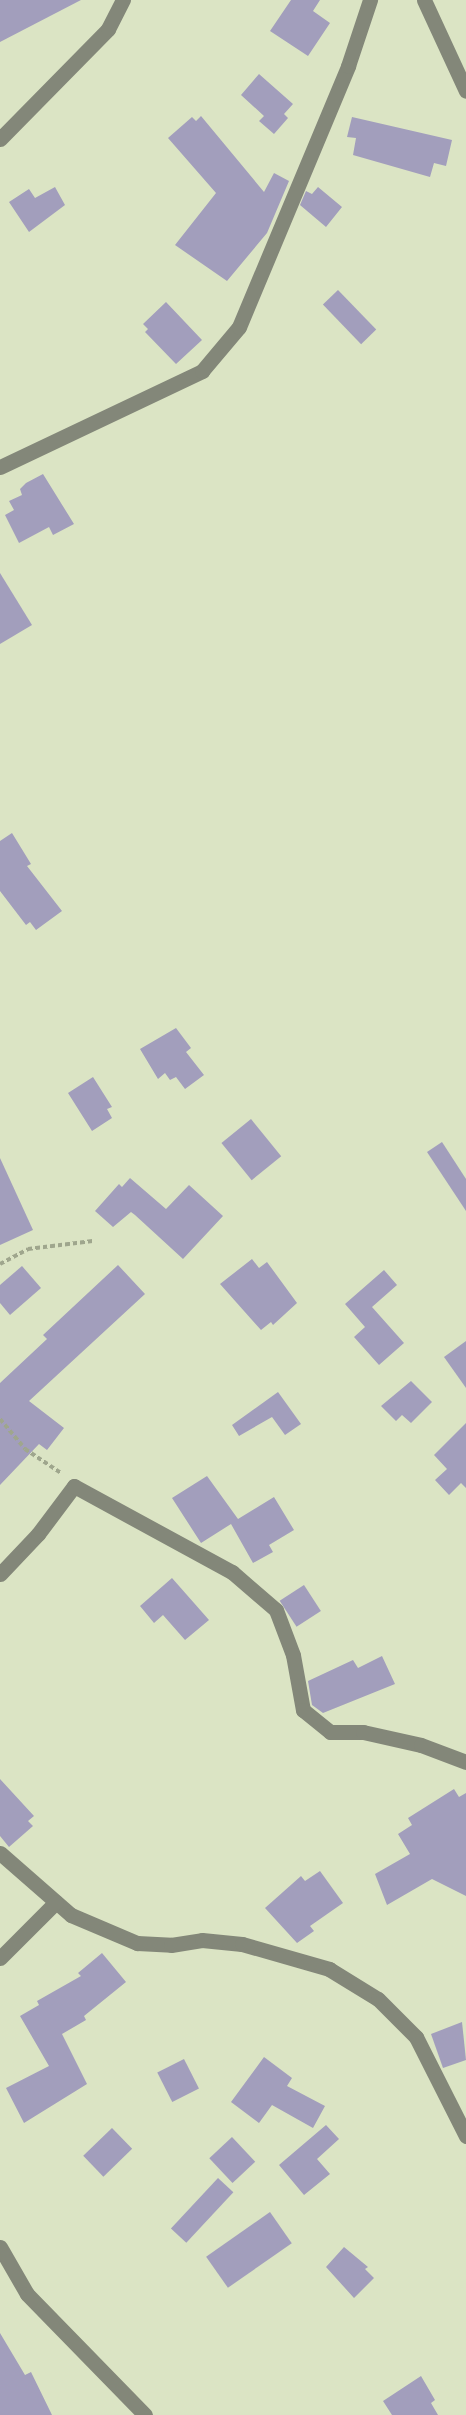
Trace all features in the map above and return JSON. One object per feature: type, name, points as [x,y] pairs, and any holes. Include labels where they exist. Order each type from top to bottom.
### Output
[{"type":"street","points":[[0,139],[108,29],[123,0]]},
{"type":"street","points":[[0,466],[202,371],[239,327],[348,66],[370,0]]},
{"type":"street","points":[[424,0],[466,91]]},
{"type":"street","points":[[0,1574],[38,1534],[74,1486],[232,1572],[276,1610],[293,1655],[303,1710],[330,1732],[363,1732],[421,1744],[466,1762]]},
{"type":"street","points":[[0,1853],[71,1915],[137,1943],[171,1945],[202,1940],[242,1944],[329,1969],[378,1999],[416,2037],[466,2136]]},
{"type":"street","points":[[0,1958],[56,1902]]},
{"type":"street","points":[[0,2247],[27,2294],[145,2415]]},
{"type":"path","points":[[0,1264],[28,1249],[93,1241]]},
{"type":"path","points":[[0,1419],[25,1449],[74,1486]]},
{"type":"building","points":[[0,0],[81,0],[0,42]]},
{"type":"building","points":[[291,0],[320,0],[313,11],[330,23],[308,56],[270,31]]},
{"type":"building","points":[[259,74],[293,104],[284,114],[288,118],[274,134],[259,121],[264,116],[241,95]]},
{"type":"building","points":[[201,116],[264,192],[274,173],[289,181],[267,233],[227,281],[175,245],[216,193],[168,138],[192,117],[196,121]]},
{"type":"building","points":[[352,117],[452,140],[446,166],[434,163],[430,177],[353,155],[356,138],[347,137]]},
{"type":"building","points":[[55,187],[65,205],[29,232],[9,202],[29,189],[35,198]]},
{"type":"building","points":[[318,187],[342,207],[326,227],[300,205],[306,191],[312,194]]},
{"type":"building","points":[[338,290],[376,330],[361,344],[323,305]]},
{"type":"building","points":[[166,302],[202,340],[176,364],[145,332],[148,329],[143,324]]},
{"type":"building","points":[[43,474],[74,524],[53,535],[49,527],[19,543],[5,515],[14,510],[9,501],[22,495],[20,489],[26,483]]},
{"type":"building","points":[[0,573],[32,625],[0,644]]},
{"type":"building","points":[[12,833],[31,864],[27,866],[62,911],[36,930],[30,922],[26,925],[0,891],[0,841]]},
{"type":"building","points":[[176,1028],[191,1048],[186,1052],[204,1075],[185,1089],[176,1077],[170,1080],[165,1073],[158,1079],[140,1049]]},
{"type":"building","points":[[93,1077],[112,1107],[107,1109],[112,1118],[92,1131],[68,1093]]},
{"type":"building","points":[[251,1119],[281,1156],[252,1180],[221,1143]]},
{"type":"building","points":[[442,1142],[466,1179],[466,1211],[427,1152]]},
{"type":"building","points":[[0,1158],[33,1230],[0,1245]]},
{"type":"building","points":[[130,1178],[166,1209],[189,1185],[223,1216],[183,1259],[131,1212],[113,1227],[95,1211],[119,1184],[122,1187]]},
{"type":"building","points":[[252,1259],[259,1268],[267,1262],[297,1303],[273,1325],[271,1322],[261,1330],[220,1284]]},
{"type":"building","points":[[118,1265],[145,1294],[29,1401],[64,1428],[47,1450],[39,1444],[0,1485],[0,1383],[47,1339],[43,1335]]},
{"type":"building","points":[[22,1266],[41,1288],[10,1315],[0,1303],[0,1285]]},
{"type":"building","points":[[384,1270],[397,1285],[372,1307],[404,1343],[379,1365],[354,1337],[365,1327],[345,1304]]},
{"type":"building","points":[[466,1341],[466,1388],[444,1357]]},
{"type":"building","points":[[411,1381],[432,1402],[411,1423],[402,1415],[396,1421],[381,1406]]},
{"type":"building","points":[[278,1392],[301,1424],[285,1435],[272,1417],[239,1436],[232,1425]]},
{"type":"building","points":[[466,1423],[466,1488],[461,1483],[449,1495],[435,1480],[447,1469],[434,1455]]},
{"type":"building","points":[[207,1476],[238,1519],[274,1497],[294,1530],[269,1545],[273,1552],[253,1563],[231,1524],[201,1543],[172,1498]]},
{"type":"building","points":[[172,1578],[209,1620],[185,1640],[163,1615],[154,1623],[140,1606]]},
{"type":"building","points":[[304,1585],[321,1611],[297,1627],[280,1601]]},
{"type":"building","points":[[382,1656],[395,1684],[323,1713],[312,1705],[308,1681],[353,1660],[358,1668]]},
{"type":"building","points":[[0,1779],[34,1816],[28,1821],[33,1826],[9,1847],[0,1836]]},
{"type":"building","points":[[454,1789],[459,1797],[466,1793],[466,1896],[432,1879],[387,1905],[375,1874],[410,1854],[398,1834],[412,1825],[408,1818]]},
{"type":"building","points":[[320,1871],[343,1903],[310,1926],[314,1931],[297,1943],[265,1908],[301,1876],[305,1881]]},
{"type":"building","points":[[102,1953],[126,1982],[84,2016],[86,2020],[62,2034],[87,2084],[24,2123],[6,2088],[49,2066],[20,2016],[39,2005],[37,2001],[81,1976],[78,1973]]},
{"type":"building","points":[[462,2022],[466,2060],[443,2068],[431,2034]]},
{"type":"building","points":[[264,2057],[292,2078],[287,2086],[325,2106],[313,2128],[272,2105],[259,2123],[231,2102]]},
{"type":"building","points":[[184,2059],[199,2088],[172,2102],[157,2073]]},
{"type":"building","points":[[326,2125],[339,2139],[317,2159],[330,2174],[304,2195],[279,2165]]},
{"type":"building","points":[[112,2128],[132,2149],[103,2177],[83,2156]]},
{"type":"building","points":[[232,2137],[255,2162],[233,2183],[209,2158]]},
{"type":"building","points":[[218,2178],[233,2192],[186,2243],[171,2228]]},
{"type":"building","points":[[270,2212],[292,2243],[228,2288],[206,2257]]},
{"type":"building","points":[[344,2247],[368,2267],[365,2269],[374,2278],[354,2298],[326,2267]]},
{"type":"building","points":[[0,2333],[25,2375],[31,2372],[52,2415],[0,2415]]},
{"type":"building","points":[[421,2376],[435,2400],[431,2403],[438,2415],[392,2415],[383,2401]]}]
